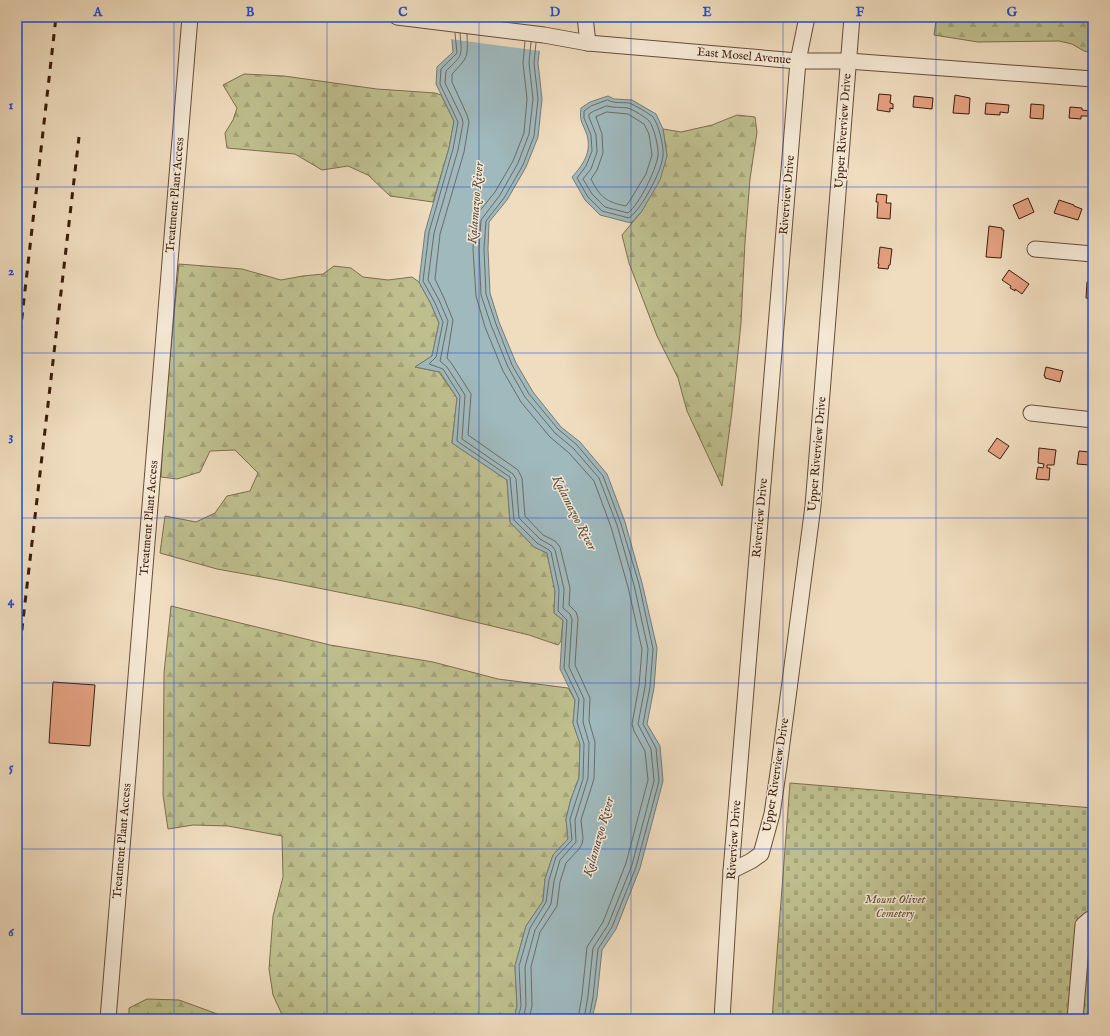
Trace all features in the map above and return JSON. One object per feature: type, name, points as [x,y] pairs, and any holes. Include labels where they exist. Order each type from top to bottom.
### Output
[{"type":"street","name":"Treatment Plant Access","points":[[108,1019],[190,17]]},
{"type":"street","name":"East Mosel Avenue","points":[[397,17],[544,35],[588,43],[798,61],[848,61],[1093,79]]},
{"type":"street","points":[[585,17],[588,43]]},
{"type":"street","name":"Riverview Drive","points":[[722,1019],[731,871],[798,61],[807,17]]},
{"type":"street","name":"Upper Riverview Drive","points":[[731,871],[761,854],[769,826],[774,800],[813,506],[852,17]]},
{"type":"street","points":[[1035,249],[1093,254]]},
{"type":"street","points":[[1030,413],[1093,420]]},
{"type":"street","points":[[1075,1019],[1086,972],[1083,925],[1093,918]]},
{"type":"green space","points":[[907,17],[1093,17],[1093,53],[1084,51],[1072,44],[1059,41],[978,42],[934,35],[936,21],[928,19],[923,21],[917,19],[911,20]]},
{"type":"green space","points":[[244,74],[284,76],[377,89],[435,93],[441,95],[454,121],[449,148],[433,202],[390,196],[368,175],[348,166],[322,170],[295,154],[227,148],[225,133],[233,120],[237,108],[223,85]]},
{"type":"green space","points":[[737,115],[755,117],[757,132],[750,179],[741,323],[732,411],[722,486],[687,411],[678,378],[657,336],[629,263],[622,235],[642,211],[667,156],[663,129],[681,132],[712,125]]},
{"type":"green space","points":[[179,264],[242,269],[281,280],[323,274],[334,266],[351,268],[363,277],[388,280],[412,277],[419,282],[439,323],[432,356],[415,367],[439,372],[457,398],[452,443],[507,480],[510,522],[534,547],[547,553],[555,591],[554,613],[563,620],[561,641],[558,645],[529,635],[413,607],[217,569],[160,553],[165,516],[196,522],[215,513],[227,496],[250,491],[258,473],[235,450],[210,451],[200,472],[177,479],[161,477],[164,418]]},
{"type":"green space","points":[[171,606],[330,645],[433,662],[498,679],[568,688],[575,700],[573,723],[580,744],[579,778],[571,799],[566,819],[568,839],[553,855],[545,879],[543,901],[526,926],[515,966],[517,1006],[514,1019],[284,1019],[273,995],[269,969],[273,916],[283,877],[282,836],[228,826],[193,825],[168,829],[163,795],[164,673]]},
{"type":"green space","name":"Mount Olivet Cemetery","points":[[790,783],[1093,808],[1093,1019],[772,1019]]},
{"type":"green space","points":[[147,999],[179,1000],[231,1019],[129,1019],[129,1008]]},
{"type":"water","name":"Kalamazoo River","points":[[450,17],[543,17],[538,63],[542,99],[538,137],[526,167],[507,200],[489,222],[488,249],[490,293],[499,322],[516,363],[533,392],[561,427],[580,442],[607,474],[625,522],[642,583],[657,648],[654,688],[647,724],[660,746],[663,781],[640,868],[616,929],[602,950],[597,997],[592,1019],[514,1019],[517,1006],[515,966],[526,926],[543,901],[545,879],[553,855],[568,839],[566,819],[571,799],[579,778],[580,744],[573,723],[575,700],[560,669],[563,620],[554,613],[555,591],[547,553],[534,547],[510,522],[507,480],[452,443],[457,398],[440,372],[415,367],[432,356],[439,323],[419,282],[425,232],[449,148],[454,121],[436,84],[437,67],[453,52]]},
{"type":"water","points":[[608,96],[614,99],[632,100],[656,114],[663,129],[667,156],[660,180],[642,211],[631,223],[600,215],[585,200],[572,177],[586,158],[588,147],[587,135],[581,120],[581,108],[590,102]]},
{"type":"pier","points":[[448,17],[545,17],[541,51],[450,39]]},
{"type":"building","points":[[879,94],[891,95],[890,103],[893,104],[893,109],[890,108],[890,112],[877,110]]},
{"type":"building","points":[[955,95],[970,98],[969,114],[953,113]]},
{"type":"building","points":[[914,96],[933,98],[932,109],[913,107]]},
{"type":"building","points":[[986,103],[1009,105],[1008,113],[1000,112],[1000,115],[985,114]]},
{"type":"building","points":[[1031,104],[1044,105],[1043,119],[1030,118]]},
{"type":"building","points":[[1070,107],[1082,108],[1082,110],[1089,111],[1089,116],[1081,116],[1081,119],[1069,118]]},
{"type":"building","points":[[877,194],[887,195],[886,203],[891,203],[890,219],[877,218]]},
{"type":"building","points":[[1028,198],[1034,212],[1019,219],[1013,205]]},
{"type":"building","points":[[1059,200],[1082,209],[1078,220],[1054,213]]},
{"type":"building","points":[[989,226],[1002,228],[1002,230],[1004,230],[1001,258],[986,257]]},
{"type":"building","points":[[880,247],[892,249],[888,269],[878,268]]},
{"type":"building","points":[[1009,270],[1029,284],[1022,294],[1015,289],[1015,291],[1010,288],[1011,286],[1002,280]]},
{"type":"building","points":[[1087,282],[1093,282],[1093,296],[1091,296],[1091,299],[1086,298]]},
{"type":"building","points":[[1046,367],[1063,371],[1060,382],[1045,378]]},
{"type":"building","points":[[997,438],[1009,446],[1000,459],[988,451]]},
{"type":"building","points":[[1039,448],[1056,450],[1054,465],[1047,465],[1047,468],[1050,468],[1049,480],[1036,479],[1038,467],[1043,468],[1044,464],[1038,463]]},
{"type":"building","points":[[1079,451],[1090,452],[1089,465],[1077,464]]},
{"type":"building","points":[[53,682],[95,685],[90,746],[49,743]]},
{"type":"railway","points":[[17,361],[56,17]]},
{"type":"railway","points":[[17,672],[79,137]]}]
